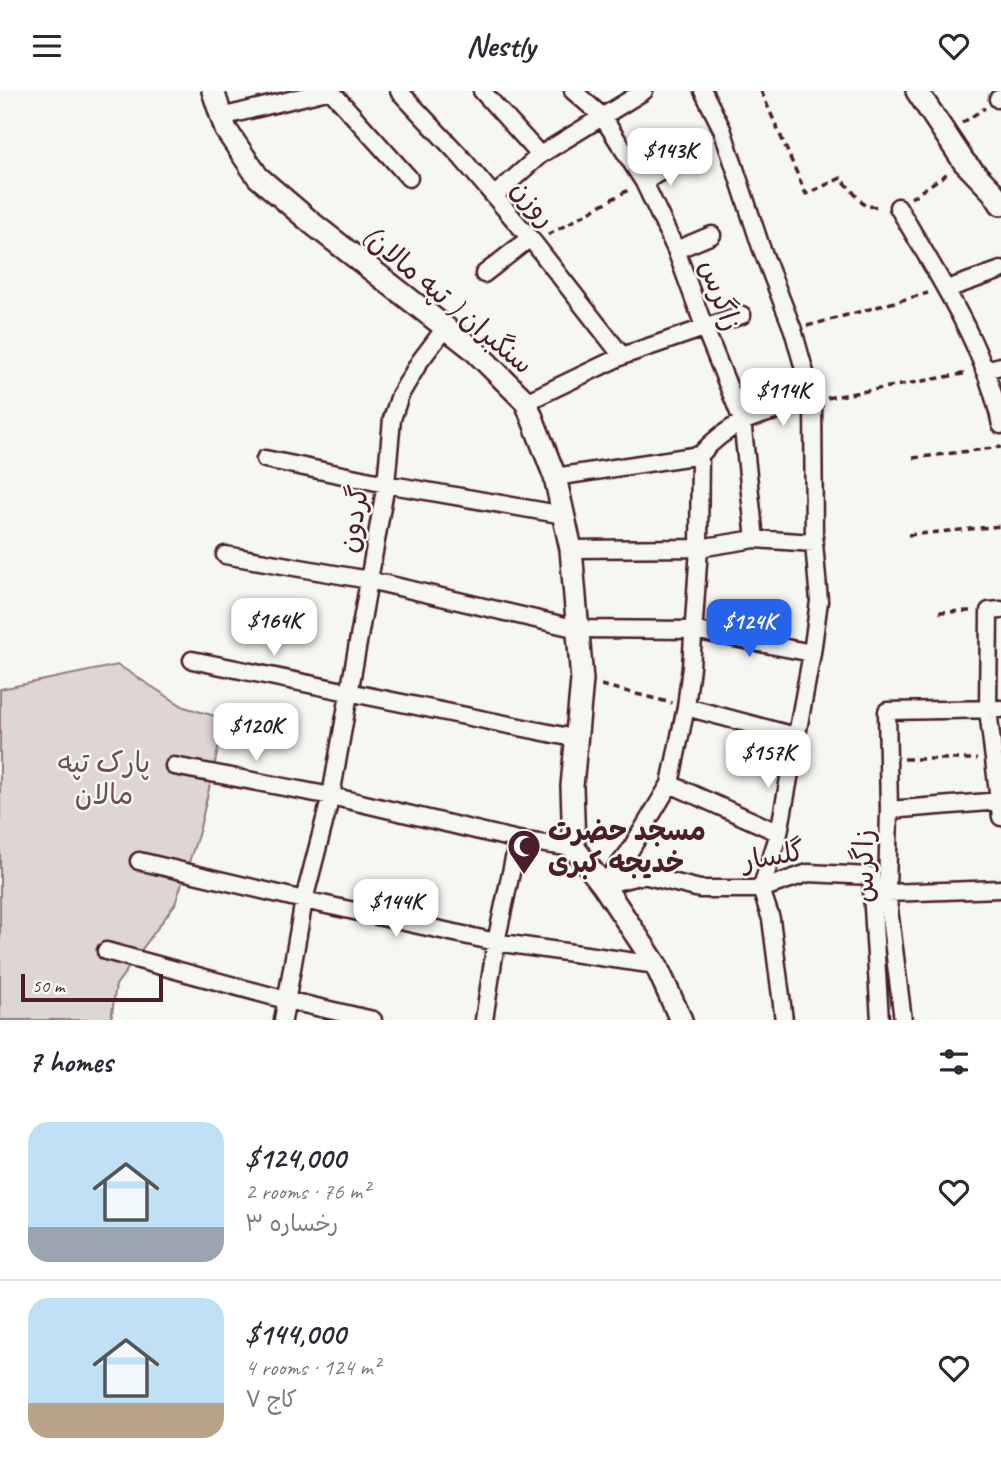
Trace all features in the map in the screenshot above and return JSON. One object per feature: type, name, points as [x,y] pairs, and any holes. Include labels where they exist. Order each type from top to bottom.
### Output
[{"type":"main road","name":"سنگبران ( تپه مالان)","points":[[213,91],[226,129],[258,177],[313,224],[473,349],[526,402],[555,477],[571,549],[582,680],[572,786],[574,848]]},
{"type":"main road","points":[[917,91],[964,162],[993,192],[1001,205]]},
{"type":"main road","points":[[574,848],[603,885],[656,965],[681,1020]]},
{"type":"street","points":[[221,117],[329,91],[409,178]]},
{"type":"street","name":"روزن","points":[[399,91],[460,156],[532,240],[622,356]]},
{"type":"street","points":[[482,91],[540,155]]},
{"type":"street","name":"زاگرس","points":[[573,91],[602,116],[644,182],[676,250],[742,420],[755,538]]},
{"type":"street","points":[[494,196],[540,155],[644,91]]},
{"type":"street","points":[[703,91],[722,129],[761,247],[793,330],[813,401],[814,543],[819,601],[779,833],[761,889],[771,919],[783,1020]]},
{"type":"street","points":[[644,182],[676,162]]},
{"type":"street","points":[[898,207],[947,289],[984,370],[1001,425]]},
{"type":"street","points":[[676,250],[712,235]]},
{"type":"street","points":[[484,274],[532,240]]},
{"type":"street","points":[[947,289],[1001,270]]},
{"type":"street","points":[[526,402],[622,356],[743,314]]},
{"type":"street","name":"گردون","points":[[283,1020],[304,900],[331,796],[386,484],[392,419],[400,395],[420,361],[445,328]]},
{"type":"street","points":[[984,370],[1001,366]]},
{"type":"street","points":[[603,885],[629,852],[670,784],[686,706],[693,630],[699,548],[700,455],[711,442],[742,420],[813,401]]},
{"type":"street","points":[[555,477],[700,455]]},
{"type":"street","points":[[265,459],[386,484],[564,515]]},
{"type":"street","points":[[571,549],[699,548],[755,538],[814,543]]},
{"type":"street","points":[[225,555],[369,580],[579,629],[693,630],[812,653]]},
{"type":"street","points":[[889,810],[1000,807],[995,759],[995,610]]},
{"type":"street","points":[[192,660],[578,739]]},
{"type":"street","points":[[686,706],[795,736]]},
{"type":"street","name":"زاگرس","points":[[902,1020],[887,893],[887,711],[995,710]]},
{"type":"street","points":[[174,766],[331,796],[518,840],[574,848]]},
{"type":"street","points":[[670,784],[779,833]]},
{"type":"street","points":[[484,1020],[496,941],[518,840]]},
{"type":"street","points":[[139,861],[496,941],[656,965]]},
{"type":"street","name":"گلسار","points":[[603,885],[643,875],[701,889],[761,889],[808,873],[871,876]]},
{"type":"street","name":"زاگرس","points":[[871,876],[880,1020]]},
{"type":"street","points":[[887,893],[1001,889]]},
{"type":"street","points":[[106,951],[286,1000],[373,1020]]},
{"type":"path","points":[[761,91],[806,194],[841,178],[865,207],[898,207],[964,162]]},
{"type":"path","points":[[946,134],[1000,99]]},
{"type":"path","points":[[532,240],[644,182]]},
{"type":"path","points":[[793,330],[947,289]]},
{"type":"path","points":[[813,401],[984,370]]},
{"type":"path","points":[[913,458],[1001,447]]},
{"type":"path","points":[[908,535],[1001,526]]},
{"type":"path","points":[[939,612],[995,610]]},
{"type":"path","points":[[582,680],[686,706]]},
{"type":"path","points":[[888,758],[995,759]]},
{"type":"green space","name":"پارک تپه مالان","points":[[118,665],[184,707],[225,719],[199,832],[175,904],[116,985],[111,1020],[0,1020],[0,689]]},
{"type":"place","name":"مسجد حضرت خدیجه کبری","points":[[524,876]]}]
